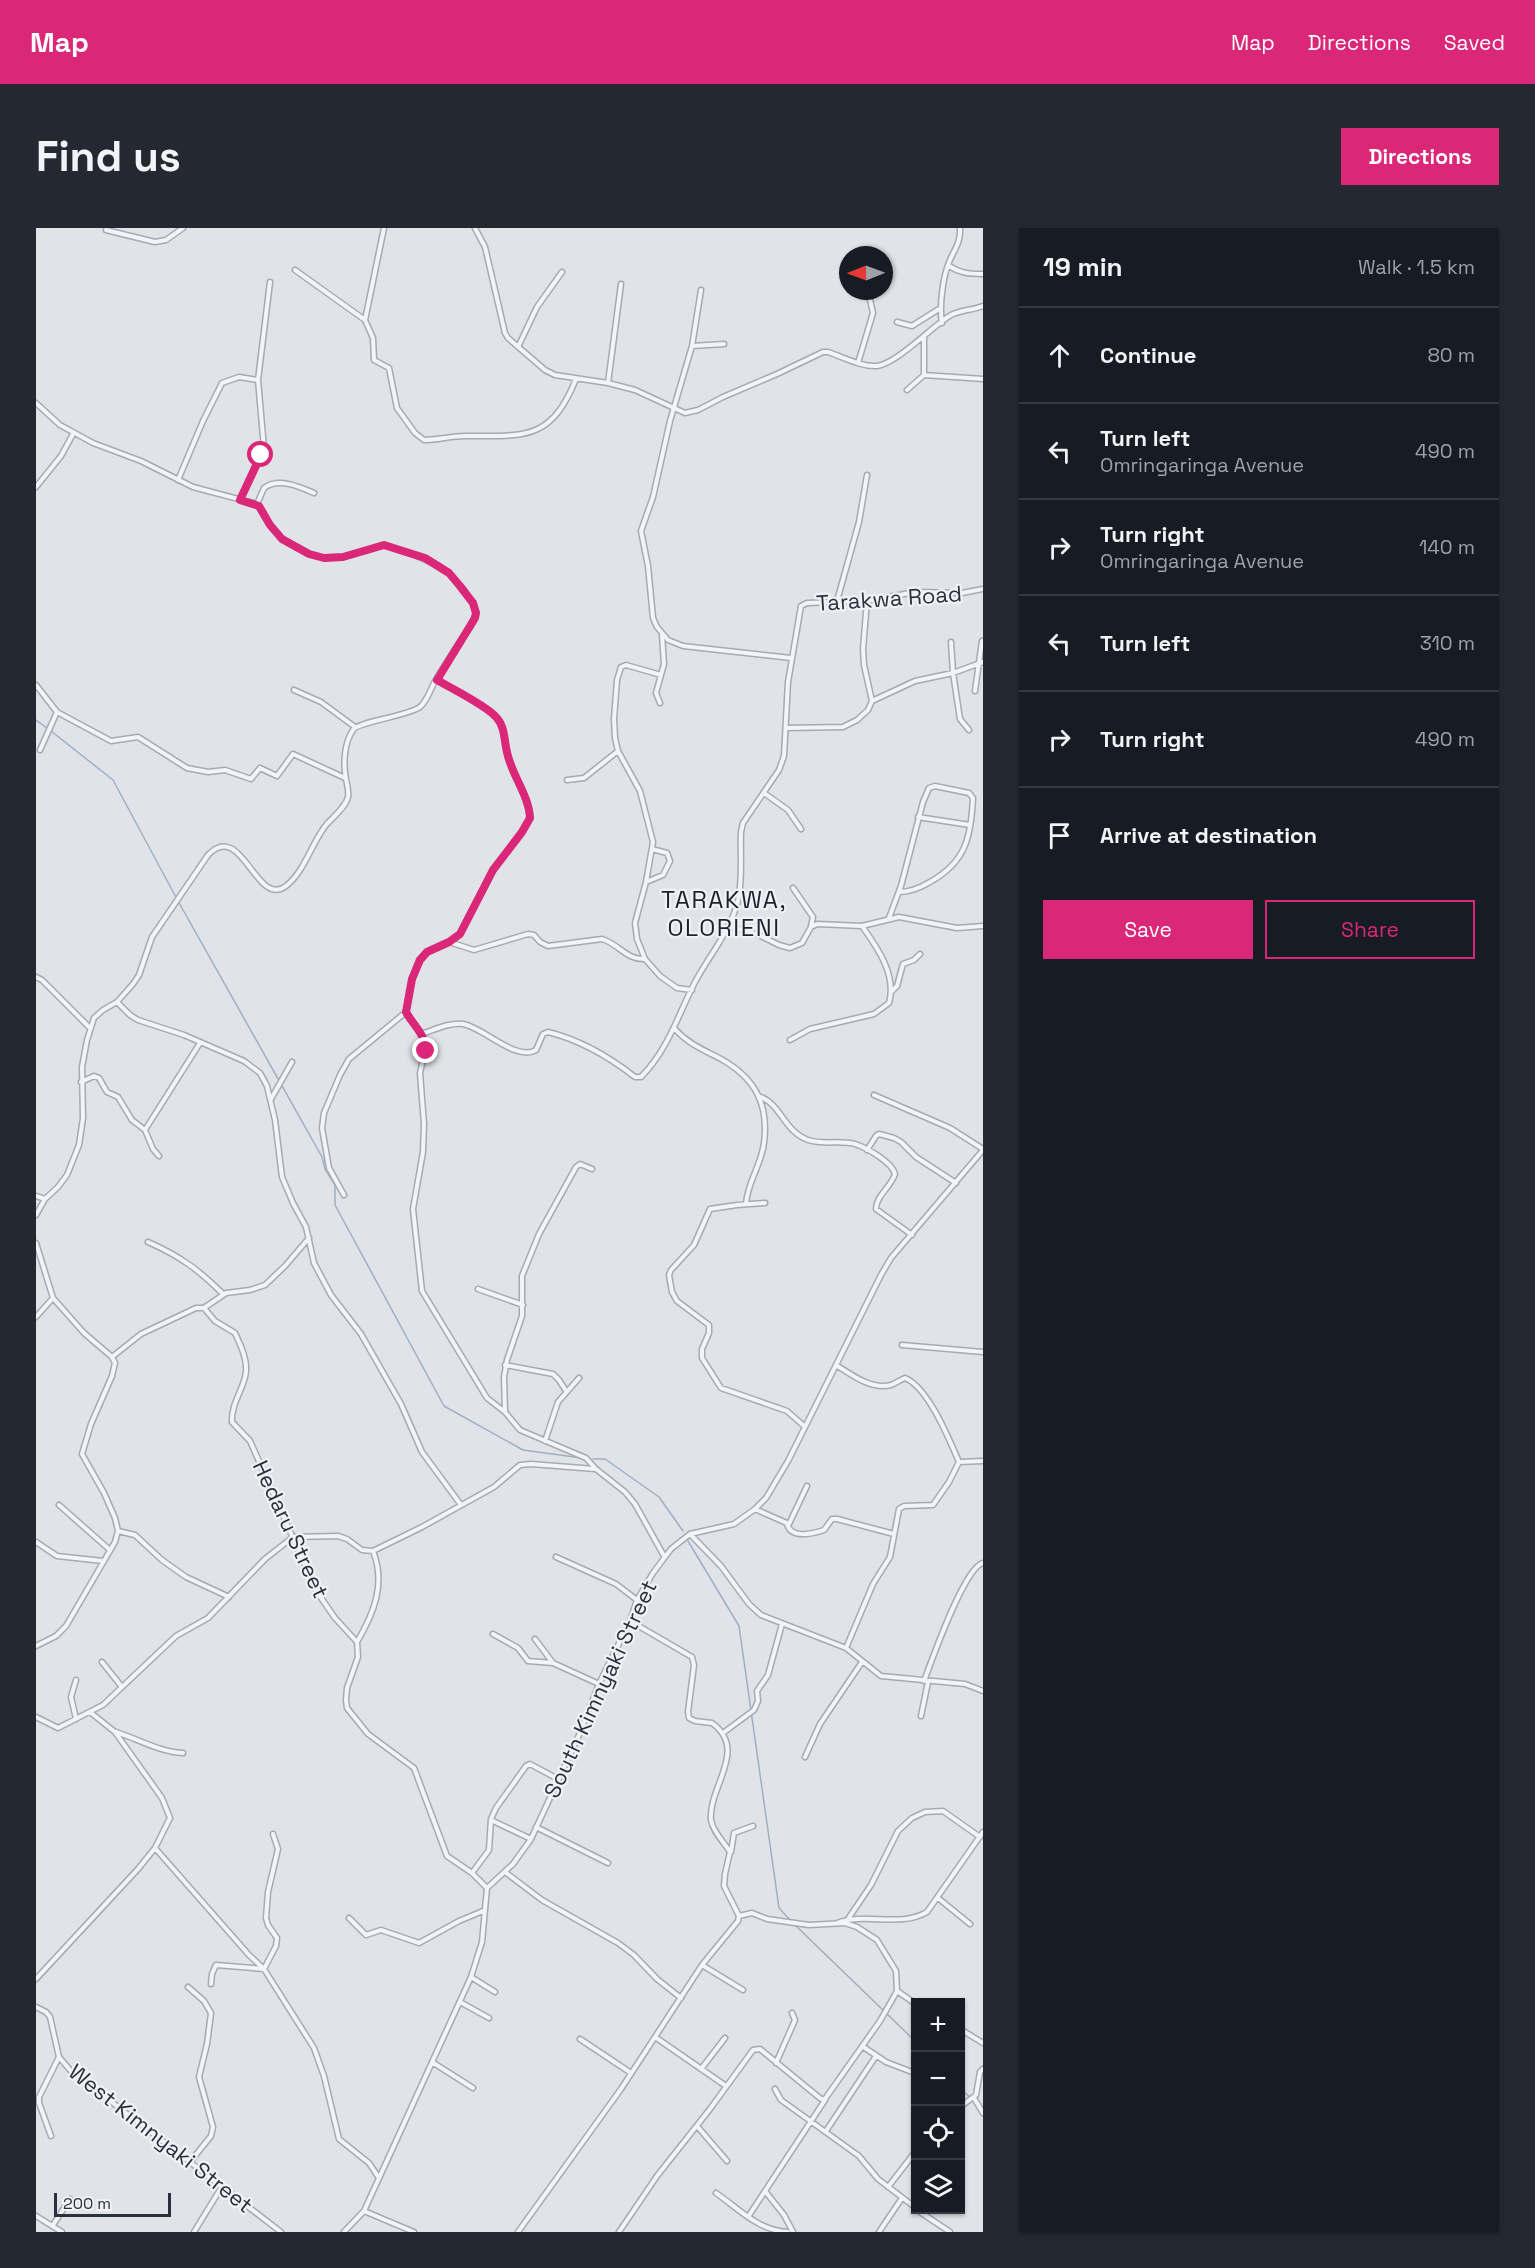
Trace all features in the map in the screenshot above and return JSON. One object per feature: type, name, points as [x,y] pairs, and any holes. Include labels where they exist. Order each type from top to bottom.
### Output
[{"type":"street","points":[[106,230],[155,242],[166,240],[183,228]]},
{"type":"street","points":[[365,320],[384,228]]},
{"type":"street","points":[[475,228],[484,247],[505,333],[518,347],[545,370],[563,377],[608,383],[635,390],[684,413],[698,411],[723,397],[823,352],[858,363],[880,365],[890,361],[952,315],[983,306]]},
{"type":"street","points":[[942,322],[940,308],[948,265],[958,246],[960,228]]},
{"type":"street","points":[[948,265],[957,272],[983,274]]},
{"type":"street","points":[[295,270],[365,320],[373,338],[374,360],[386,366],[391,372],[397,408],[415,433],[424,440],[452,436],[516,435],[539,430],[548,424],[561,409],[576,379]]},
{"type":"street","points":[[518,347],[537,307],[562,272]]},
{"type":"street","points":[[240,500],[264,448],[258,380],[270,282]]},
{"type":"street","points":[[608,383],[621,284]]},
{"type":"street","points":[[701,290],[692,346],[653,497],[641,531],[648,563],[653,618],[668,640],[683,646],[791,658]]},
{"type":"street","points":[[858,363],[873,313],[870,300]]},
{"type":"street","points":[[897,322],[912,326],[940,308]]},
{"type":"street","points":[[924,337],[924,375]]},
{"type":"street","points":[[692,346],[724,344]]},
{"type":"street","points":[[907,390],[924,375],[983,379]]},
{"type":"street","points":[[178,480],[222,383],[234,377],[258,380]]},
{"type":"street","points":[[36,403],[73,434],[141,461],[193,487],[257,504],[282,539],[309,554],[324,558],[343,557],[384,545],[425,558],[449,573],[473,603],[476,613],[471,626],[423,705],[383,721],[360,724],[355,727],[346,750],[347,801],[317,838],[302,867],[287,885],[281,889],[268,888],[234,850],[223,846],[214,849],[152,937],[139,975],[117,1002],[98,1014],[90,1029],[81,1082],[83,1118],[80,1145],[62,1182],[45,1199],[36,1215]]},
{"type":"street","points":[[36,487],[61,456],[73,434]]},
{"type":"street","points":[[837,601],[859,522],[867,475]]},
{"type":"street","points":[[257,504],[264,488],[276,483],[294,485],[314,493]]},
{"type":"street","name":"Tarakwa Road","points":[[421,1034],[447,1026],[466,1024],[513,1049],[530,1053],[536,1050],[543,1034],[548,1032],[581,1042],[619,1063],[637,1078],[646,1071],[675,1029],[692,990],[729,927],[739,892],[741,828],[746,817],[779,770],[784,756],[791,658],[801,606],[807,603],[867,600],[915,592],[962,593],[983,589]]},
{"type":"street","points":[[786,728],[843,727],[857,720],[868,710],[872,701],[863,659],[867,600]]},
{"type":"street","points":[[660,703],[656,693],[664,664],[662,634]]},
{"type":"street","points":[[975,691],[981,662],[982,641]]},
{"type":"street","points":[[951,642],[960,719],[969,730]]},
{"type":"street","points":[[872,701],[915,681],[953,673],[981,662]]},
{"type":"street","points":[[661,675],[626,665],[620,669],[616,680],[614,719],[618,751],[641,796],[645,817],[653,837],[646,882],[635,923],[637,939],[645,959],[666,982],[677,988],[692,990]]},
{"type":"street","points":[[344,1195],[329,1168],[322,1128],[324,1113],[340,1075],[349,1059],[406,1012],[412,979],[420,960],[427,952],[449,942],[465,927],[493,870],[530,818],[508,759],[503,727],[499,720],[488,710],[437,680]]},
{"type":"street","points":[[36,685],[57,712],[111,741],[138,737],[180,765],[204,772],[225,770],[251,779],[260,768],[277,776],[293,754],[346,778]]},
{"type":"street","points":[[294,690],[321,702],[355,727]]},
{"type":"street","points":[[40,750],[57,712]]},
{"type":"street","points":[[567,780],[584,778],[618,751]]},
{"type":"street","points":[[889,918],[899,892],[918,817],[929,788],[934,786],[964,791],[972,795],[970,825],[964,850],[952,867],[919,888],[899,892]]},
{"type":"street","points":[[764,793],[788,810],[801,829]]},
{"type":"street","points":[[918,817],[970,825]]},
{"type":"street","points":[[646,882],[663,875],[670,861],[667,853],[652,849]]},
{"type":"street","points":[[729,927],[759,935],[790,948],[802,943],[811,927],[812,914],[793,888]]},
{"type":"street","points":[[811,927],[823,923],[861,926],[889,918],[910,917],[957,928],[983,926]]},
{"type":"street","points":[[790,1040],[810,1029],[874,1014],[887,1006],[891,992],[887,969],[873,942],[861,926]]},
{"type":"street","points":[[449,942],[474,950],[528,934],[534,934],[540,942],[548,946],[602,939],[609,941],[630,957],[645,959]]},
{"type":"street","points":[[891,992],[897,986],[903,964],[912,962],[920,954]]},
{"type":"street","points":[[36,977],[42,980],[90,1029]]},
{"type":"street","points":[[117,1002],[138,1020],[173,1030],[200,1042],[251,1066],[264,1079],[278,1134],[282,1177],[306,1227],[314,1263],[327,1288],[354,1322],[401,1404],[422,1452],[460,1505]]},
{"type":"street","points":[[406,1012],[426,1046],[420,1073],[424,1143],[413,1209],[420,1285],[492,1403],[506,1412],[520,1430],[586,1458],[630,1498],[664,1557]]},
{"type":"street","points":[[675,1029],[692,1045],[735,1068],[760,1097],[765,1116],[764,1144],[759,1167],[748,1190],[746,1204]]},
{"type":"street","points":[[145,1130],[200,1042]]},
{"type":"street","points":[[271,1100],[292,1062]]},
{"type":"street","points":[[81,1082],[94,1076],[99,1078],[107,1092],[118,1096],[132,1120],[145,1130],[153,1149],[159,1156]]},
{"type":"street","points":[[874,1095],[950,1128],[983,1149]]},
{"type":"street","points":[[760,1097],[771,1102],[789,1129],[800,1137],[817,1142],[855,1144],[890,1166],[895,1174],[877,1202],[876,1209],[912,1235]]},
{"type":"street","points":[[867,1150],[879,1134],[894,1138],[916,1157],[956,1183]]},
{"type":"street","name":"South Kimnyaki Street","points":[[487,1888],[505,1872],[531,1839],[638,1600],[664,1557],[690,1534],[734,1524],[755,1509],[781,1474],[891,1258],[983,1149]]},
{"type":"street","points":[[506,1412],[503,1385],[506,1365],[523,1305],[522,1276],[539,1234],[576,1167],[580,1164],[592,1169]]},
{"type":"street","points":[[36,1196],[45,1199]]},
{"type":"street","points":[[765,1203],[710,1209],[694,1245],[671,1270],[669,1283],[677,1301],[709,1325],[710,1333],[702,1349],[702,1358],[722,1388],[787,1411],[804,1426]]},
{"type":"street","points":[[112,1357],[141,1334],[160,1323],[196,1308],[204,1308],[223,1294],[265,1285],[309,1238]]},
{"type":"street","points":[[148,1242],[179,1256],[195,1267],[223,1294]]},
{"type":"street","points":[[36,1243],[53,1298],[84,1333],[112,1357],[115,1367],[94,1416],[82,1454],[109,1504],[118,1531],[110,1550],[66,1626],[56,1636],[36,1646]]},
{"type":"street","points":[[477,1289],[523,1305]]},
{"type":"street","points":[[36,1317],[53,1298]]},
{"type":"street","name":"Hedaru Street","points":[[204,1308],[215,1321],[232,1330],[246,1361],[246,1372],[236,1399],[232,1422],[250,1441],[317,1592],[335,1618],[357,1642]]},
{"type":"street","points":[[903,1345],[983,1352]]},
{"type":"street","points":[[506,1365],[553,1374],[566,1391]]},
{"type":"street","points":[[836,1365],[865,1382],[875,1385],[891,1385],[905,1378],[915,1384],[930,1405],[959,1462]]},
{"type":"street","points":[[545,1441],[558,1402],[579,1378]]},
{"type":"street","points":[[959,1462],[983,1461]]},
{"type":"street","points":[[846,1648],[873,1584],[890,1557],[901,1506],[933,1505],[959,1462]]},
{"type":"street","points":[[36,1717],[58,1728],[103,1705],[176,1636],[208,1618],[265,1558],[293,1537],[338,1536],[347,1539],[362,1550],[373,1551],[494,1487],[520,1465],[596,1469]]},
{"type":"street","points":[[787,1524],[791,1521],[807,1486]]},
{"type":"street","points":[[59,1505],[110,1550]]},
{"type":"street","points":[[755,1509],[787,1524],[788,1529],[794,1533],[824,1530],[832,1519],[837,1519],[894,1534]]},
{"type":"street","points":[[118,1531],[135,1535],[162,1560],[186,1576],[229,1597]]},
{"type":"street","points":[[690,1534],[721,1566],[760,1615],[846,1648],[881,1676],[965,1684],[983,1691]]},
{"type":"street","points":[[36,1542],[57,1556],[103,1561]]},
{"type":"street","points":[[344,2232],[364,2211],[471,1977],[482,1942],[483,1911],[487,1888],[472,1873],[447,1856],[414,1768],[368,1734],[347,1708],[347,1688],[358,1657],[357,1642],[369,1619],[380,1584],[379,1568],[373,1551]]},
{"type":"street","points":[[556,1557],[616,1584],[638,1600]]},
{"type":"street","points":[[921,1716],[926,1681],[964,1584],[973,1569],[983,1563]]},
{"type":"street","points":[[630,1622],[692,1657],[694,1665],[689,1718],[712,1723],[723,1733],[727,1743],[727,1755],[711,1817],[714,1828],[730,1852]]},
{"type":"street","points":[[723,1733],[754,1710],[758,1701],[757,1691],[768,1675],[782,1624]]},
{"type":"street","points":[[493,1634],[518,1648],[528,1661],[554,1663],[599,1684]]},
{"type":"street","points":[[535,1639],[554,1663]]},
{"type":"street","points":[[102,1662],[122,1688]]},
{"type":"street","points":[[805,1757],[820,1724],[862,1662]]},
{"type":"street","points":[[76,1680],[71,1697],[76,1719]]},
{"type":"street","points":[[36,1979],[74,1936],[125,1885],[155,1848],[170,1822],[170,1814],[162,1798],[115,1732],[90,1712]]},
{"type":"street","points":[[115,1732],[166,1752],[183,1753]]},
{"type":"street","points":[[472,1873],[489,1850],[491,1819],[508,1788],[528,1764],[558,1779]]},
{"type":"street","points":[[848,1919],[871,1885],[898,1831],[912,1818],[925,1812],[943,1811],[980,1836]]},
{"type":"street","points":[[491,1819],[531,1839]]},
{"type":"street","points":[[518,2232],[632,2073],[702,1965],[738,1921],[739,1916],[724,1886],[725,1874],[734,1833],[753,1826]]},
{"type":"street","points":[[536,1827],[608,1863]]},
{"type":"street","points":[[833,1924],[848,1919],[912,1918],[927,1912],[983,1832]]},
{"type":"street","points":[[264,1968],[277,1942],[276,1935],[268,1925],[266,1918],[268,1892],[278,1849],[273,1834]]},
{"type":"street","points":[[155,1848],[249,1955],[264,1968],[314,2048],[324,2076],[339,2139],[369,2163],[379,2178]]},
{"type":"street","points":[[505,1872],[542,1900],[618,1943],[681,1998]]},
{"type":"street","points":[[938,1898],[970,1924]]},
{"type":"street","points":[[349,1918],[366,1935],[381,1930],[419,1944],[459,1921],[483,1911]]},
{"type":"street","points":[[739,1916],[752,1913],[777,1921],[809,1925],[845,1923],[857,1927],[877,1940],[896,1971],[897,1991],[880,2021],[748,2217]]},
{"type":"street","points":[[211,1984],[213,1970],[218,1965],[264,1968]]},
{"type":"street","points":[[702,1965],[743,1990]]},
{"type":"street","points":[[471,1977],[495,1992]]},
{"type":"street","points":[[188,1987],[204,2001],[211,2013],[199,2077],[213,2127],[211,2136],[190,2162]]},
{"type":"street","points":[[897,1991],[911,2001]]},
{"type":"street","points":[[460,2002],[489,2018]]},
{"type":"street","name":"West Kimnyaki Street","points":[[36,2007],[50,2017],[59,2056],[76,2075],[281,2232]]},
{"type":"street","points":[[776,2063],[795,2020],[792,2013]]},
{"type":"street","points":[[965,2032],[983,2043]]},
{"type":"street","points":[[655,2037],[726,2086]]},
{"type":"street","points":[[701,2069],[725,2038]]},
{"type":"street","points":[[580,2039],[632,2073]]},
{"type":"street","points":[[862,2046],[876,2056],[911,2072]]},
{"type":"street","points":[[619,2232],[657,2176],[755,2049],[760,2049],[825,2100]]},
{"type":"street","points":[[51,2136],[39,2097],[59,2056]]},
{"type":"street","points":[[826,2132],[876,2056]]},
{"type":"street","points":[[432,2062],[473,2088]]},
{"type":"street","points":[[962,2106],[974,2098],[978,2092],[980,2072],[983,2069]]},
{"type":"street","points":[[775,2089],[781,2100],[859,2156],[875,2175],[911,2205]]},
{"type":"street","points":[[974,2098],[983,2112]]},
{"type":"street","points":[[697,2126],[727,2161]]},
{"type":"street","points":[[888,2187],[911,2156]]},
{"type":"street","points":[[194,2232],[221,2188]]},
{"type":"street","points":[[765,2192],[793,2232]]},
{"type":"street","points":[[716,2193],[748,2217],[772,2230],[788,2232]]},
{"type":"street","points":[[879,2232],[903,2198]]},
{"type":"street","points":[[53,2224],[70,2199]]},
{"type":"street","points":[[364,2211],[414,2232]]},
{"type":"street","points":[[923,2214],[950,2232]]},
{"type":"street","points":[[36,2216],[53,2224],[62,2232]]},
{"type":"waterway","points":[[36,720],[47,728]]},
{"type":"waterway","points":[[51,731],[113,780],[178,901],[322,1157],[325,1169],[335,1185],[335,1205],[444,1406],[523,1450],[582,1458]]},
{"type":"waterway","points":[[593,1459],[605,1459],[659,1497],[683,1531]]},
{"type":"waterway","points":[[688,1541],[739,1626],[779,1908],[790,1920]]},
{"type":"waterway","points":[[794,1924],[911,2037]]},
{"type":"waterway","points":[[965,2093],[975,2102]]},
{"type":"district","name":"TARAKWA, OLORIENI","points":[[724,914]]},
{"type":"route","points":[[261,455],[240,500],[259,506],[276,534],[282,539],[301,551],[324,558],[352,556],[381,545],[425,558],[449,573],[475,608],[475,618],[471,626],[437,680],[488,710],[499,720],[503,727],[508,759],[530,818],[528,824],[493,870],[460,934],[427,952],[416,966],[409,989],[406,1012],[426,1042],[426,1051]]}]
